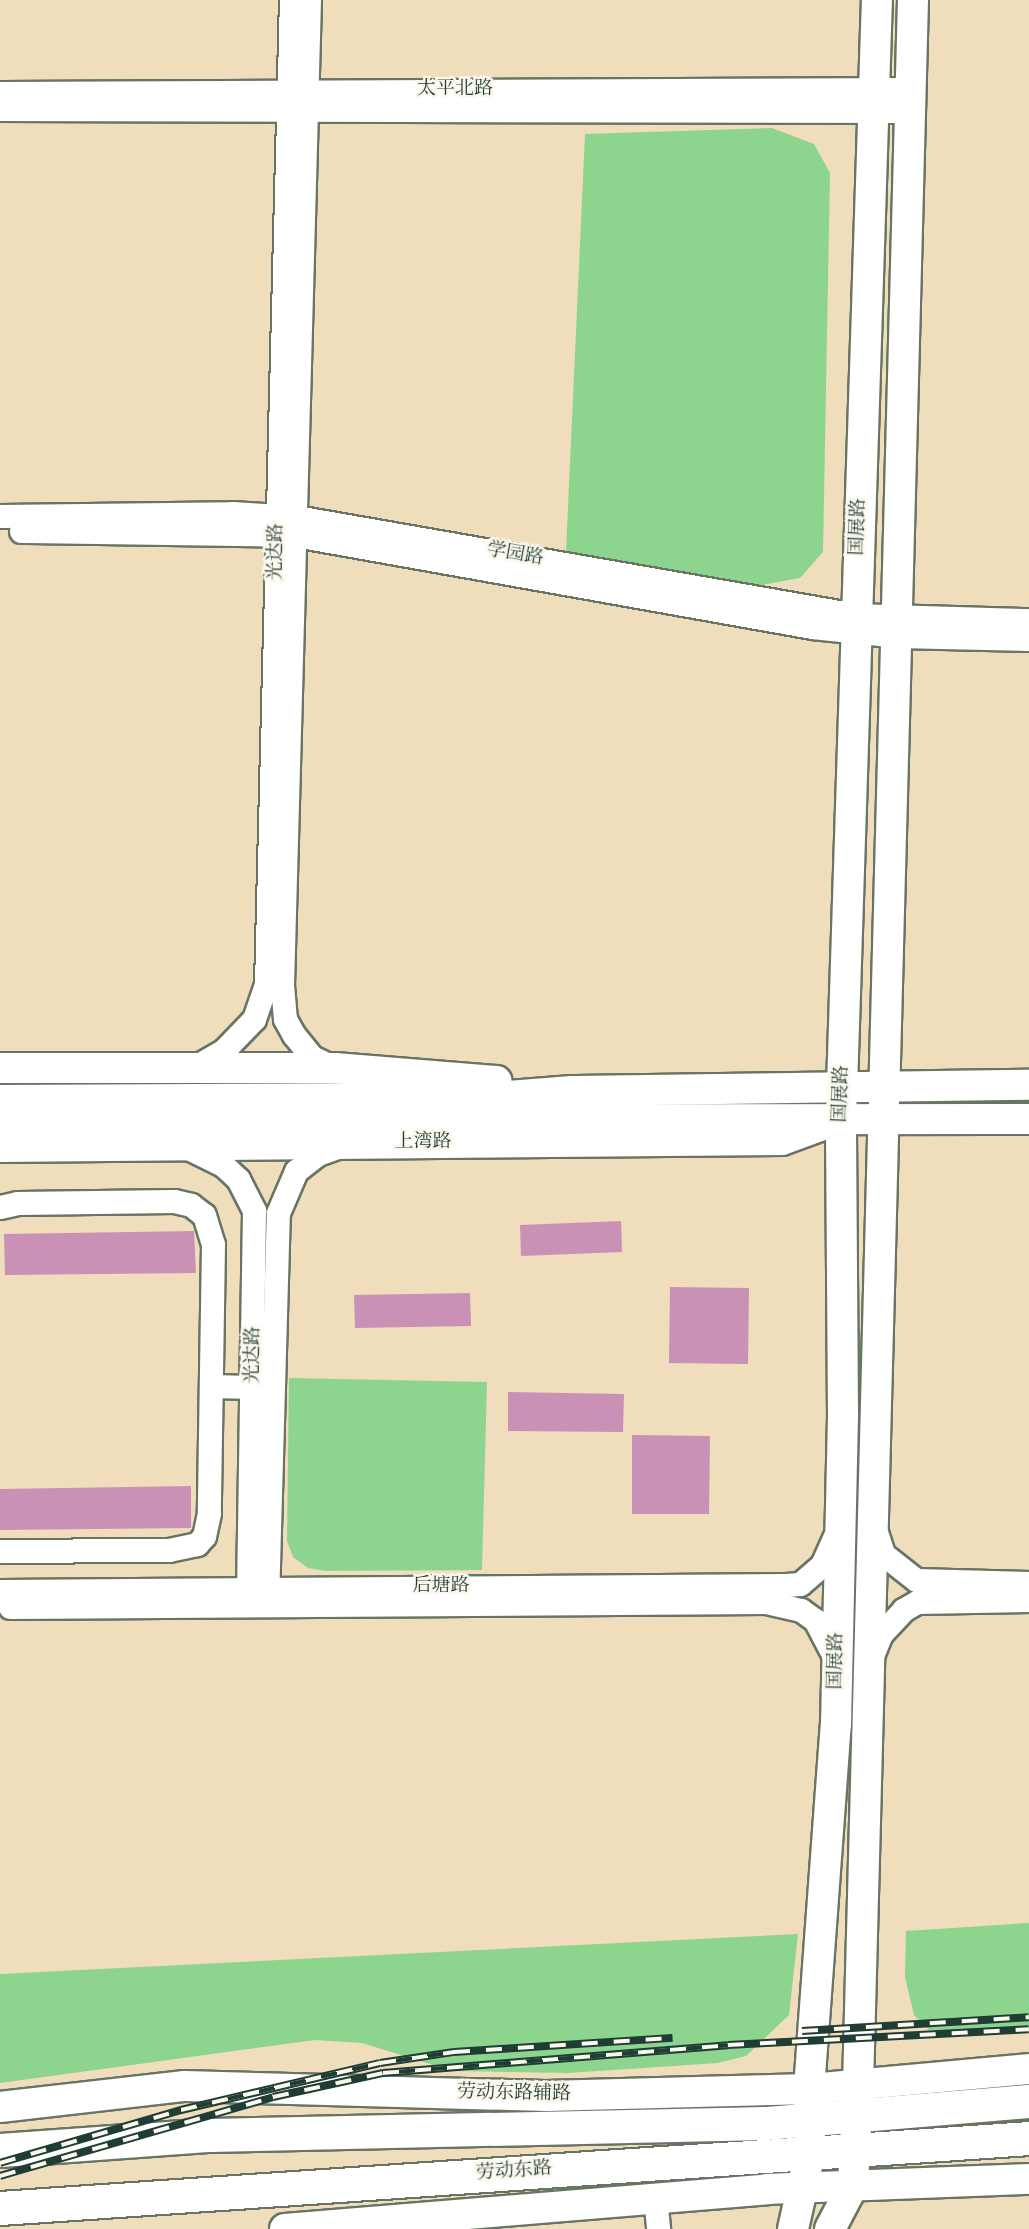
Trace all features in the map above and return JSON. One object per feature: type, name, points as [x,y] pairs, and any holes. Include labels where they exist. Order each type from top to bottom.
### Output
[{"type":"highway","points":[[0,2150],[211,2135],[857,2101],[1029,2101]]},
{"type":"highway","name":"劳动东路","points":[[0,2208],[1029,2138]]},
{"type":"main road","name":"国展路","points":[[793,2229],[806,2187],[810,2153],[810,2104],[837,1665],[841,1516],[841,1118],[877,0]]},
{"type":"main road","name":"国展路","points":[[853,2185],[870,1662],[913,0]]},
{"type":"main road","points":[[0,1068],[398,1070],[572,1091]]},
{"type":"main road","points":[[0,1100],[496,1097],[572,1091],[1029,1085]]},
{"type":"main road","name":"上湾路","points":[[0,1147],[782,1140],[841,1118]]},
{"type":"main road","name":"上湾路","points":[[0,1121],[1029,1119]]},
{"type":"main road","points":[[857,2101],[1029,2069]]},
{"type":"main road","name":"劳动东路辅路","points":[[0,2107],[185,2086],[810,2104]]},
{"type":"main road","points":[[285,2229],[343,2227],[806,2187],[1029,2179]]},
{"type":"main road","points":[[830,2229],[853,2185]]},
{"type":"street","name":"光达路","points":[[291,0],[298,100]]},
{"type":"street","name":"光达路","points":[[191,1069],[212,1059],[241,1034],[260,1009],[266,985],[286,525],[298,100],[309,0]]},
{"type":"street","name":"太平北路","points":[[0,93],[298,100],[909,100]]},
{"type":"street","name":"太平北路","points":[[0,109],[298,100]]},
{"type":"street","name":"学园路","points":[[0,516],[286,525],[856,624],[1029,639]]},
{"type":"street","name":"光达路","points":[[286,525],[282,999],[285,1019],[304,1049],[335,1068]]},
{"type":"street","name":"学园路","points":[[0,531],[286,525]]},
{"type":"street","name":"学园路","points":[[897,627],[1029,621]]},
{"type":"street","name":"光达路","points":[[258,1597],[278,1213],[296,1171],[318,1154],[345,1144]]},
{"type":"street","name":"光达路","points":[[178,1146],[223,1165],[238,1179],[254,1211],[253,1387],[258,1597]]},
{"type":"street","points":[[0,1207],[17,1203],[174,1201],[191,1205],[204,1216],[213,1244],[209,1513],[204,1536],[197,1544],[169,1550],[0,1551]]},
{"type":"street","points":[[211,1386],[253,1387]]},
{"type":"street","name":"后塘路","points":[[0,1607],[258,1597],[800,1584],[822,1564],[841,1516]]},
{"type":"street","points":[[873,1516],[883,1554],[916,1580],[1029,1583]]},
{"type":"street","name":"后塘路","points":[[0,1591],[784,1604],[815,1619],[837,1665]]},
{"type":"street","points":[[870,1662],[881,1634],[903,1610],[917,1602],[1029,1600]]},
{"type":"street","points":[[655,2198],[658,2229]]},
{"type":"green space","points":[[772,128],[814,144],[830,173],[823,552],[800,578],[756,586],[566,551],[585,134]]},
{"type":"green space","points":[[289,1378],[487,1382],[482,1570],[326,1571],[308,1568],[293,1557],[287,1541]]},
{"type":"green space","points":[[1029,1923],[1029,2029],[929,2030],[914,2015],[905,1977],[906,1931]]},
{"type":"green space","points":[[798,1934],[789,2015],[746,2056],[718,2063],[568,2073],[453,2071],[362,2043],[315,2040],[0,2083],[0,1974]]},
{"type":"building","points":[[621,1221],[622,1252],[521,1256],[520,1225]]},
{"type":"building","points":[[194,1231],[196,1273],[5,1275],[4,1234]]},
{"type":"building","points":[[670,1287],[749,1288],[748,1364],[669,1363]]},
{"type":"building","points":[[470,1293],[471,1326],[355,1328],[354,1295]]},
{"type":"building","points":[[508,1392],[624,1394],[623,1432],[508,1431]]},
{"type":"building","points":[[632,1435],[710,1436],[709,1514],[632,1514]]},
{"type":"building","points":[[191,1486],[191,1528],[0,1530],[0,1489]]},
{"type":"railway","points":[[802,2031],[1029,2017]]},
{"type":"railway","points":[[0,2176],[273,2097],[383,2073],[728,2045],[1029,2029]]},
{"type":"railway","points":[[0,2163],[181,2110],[380,2063],[454,2052],[673,2038]]}]
